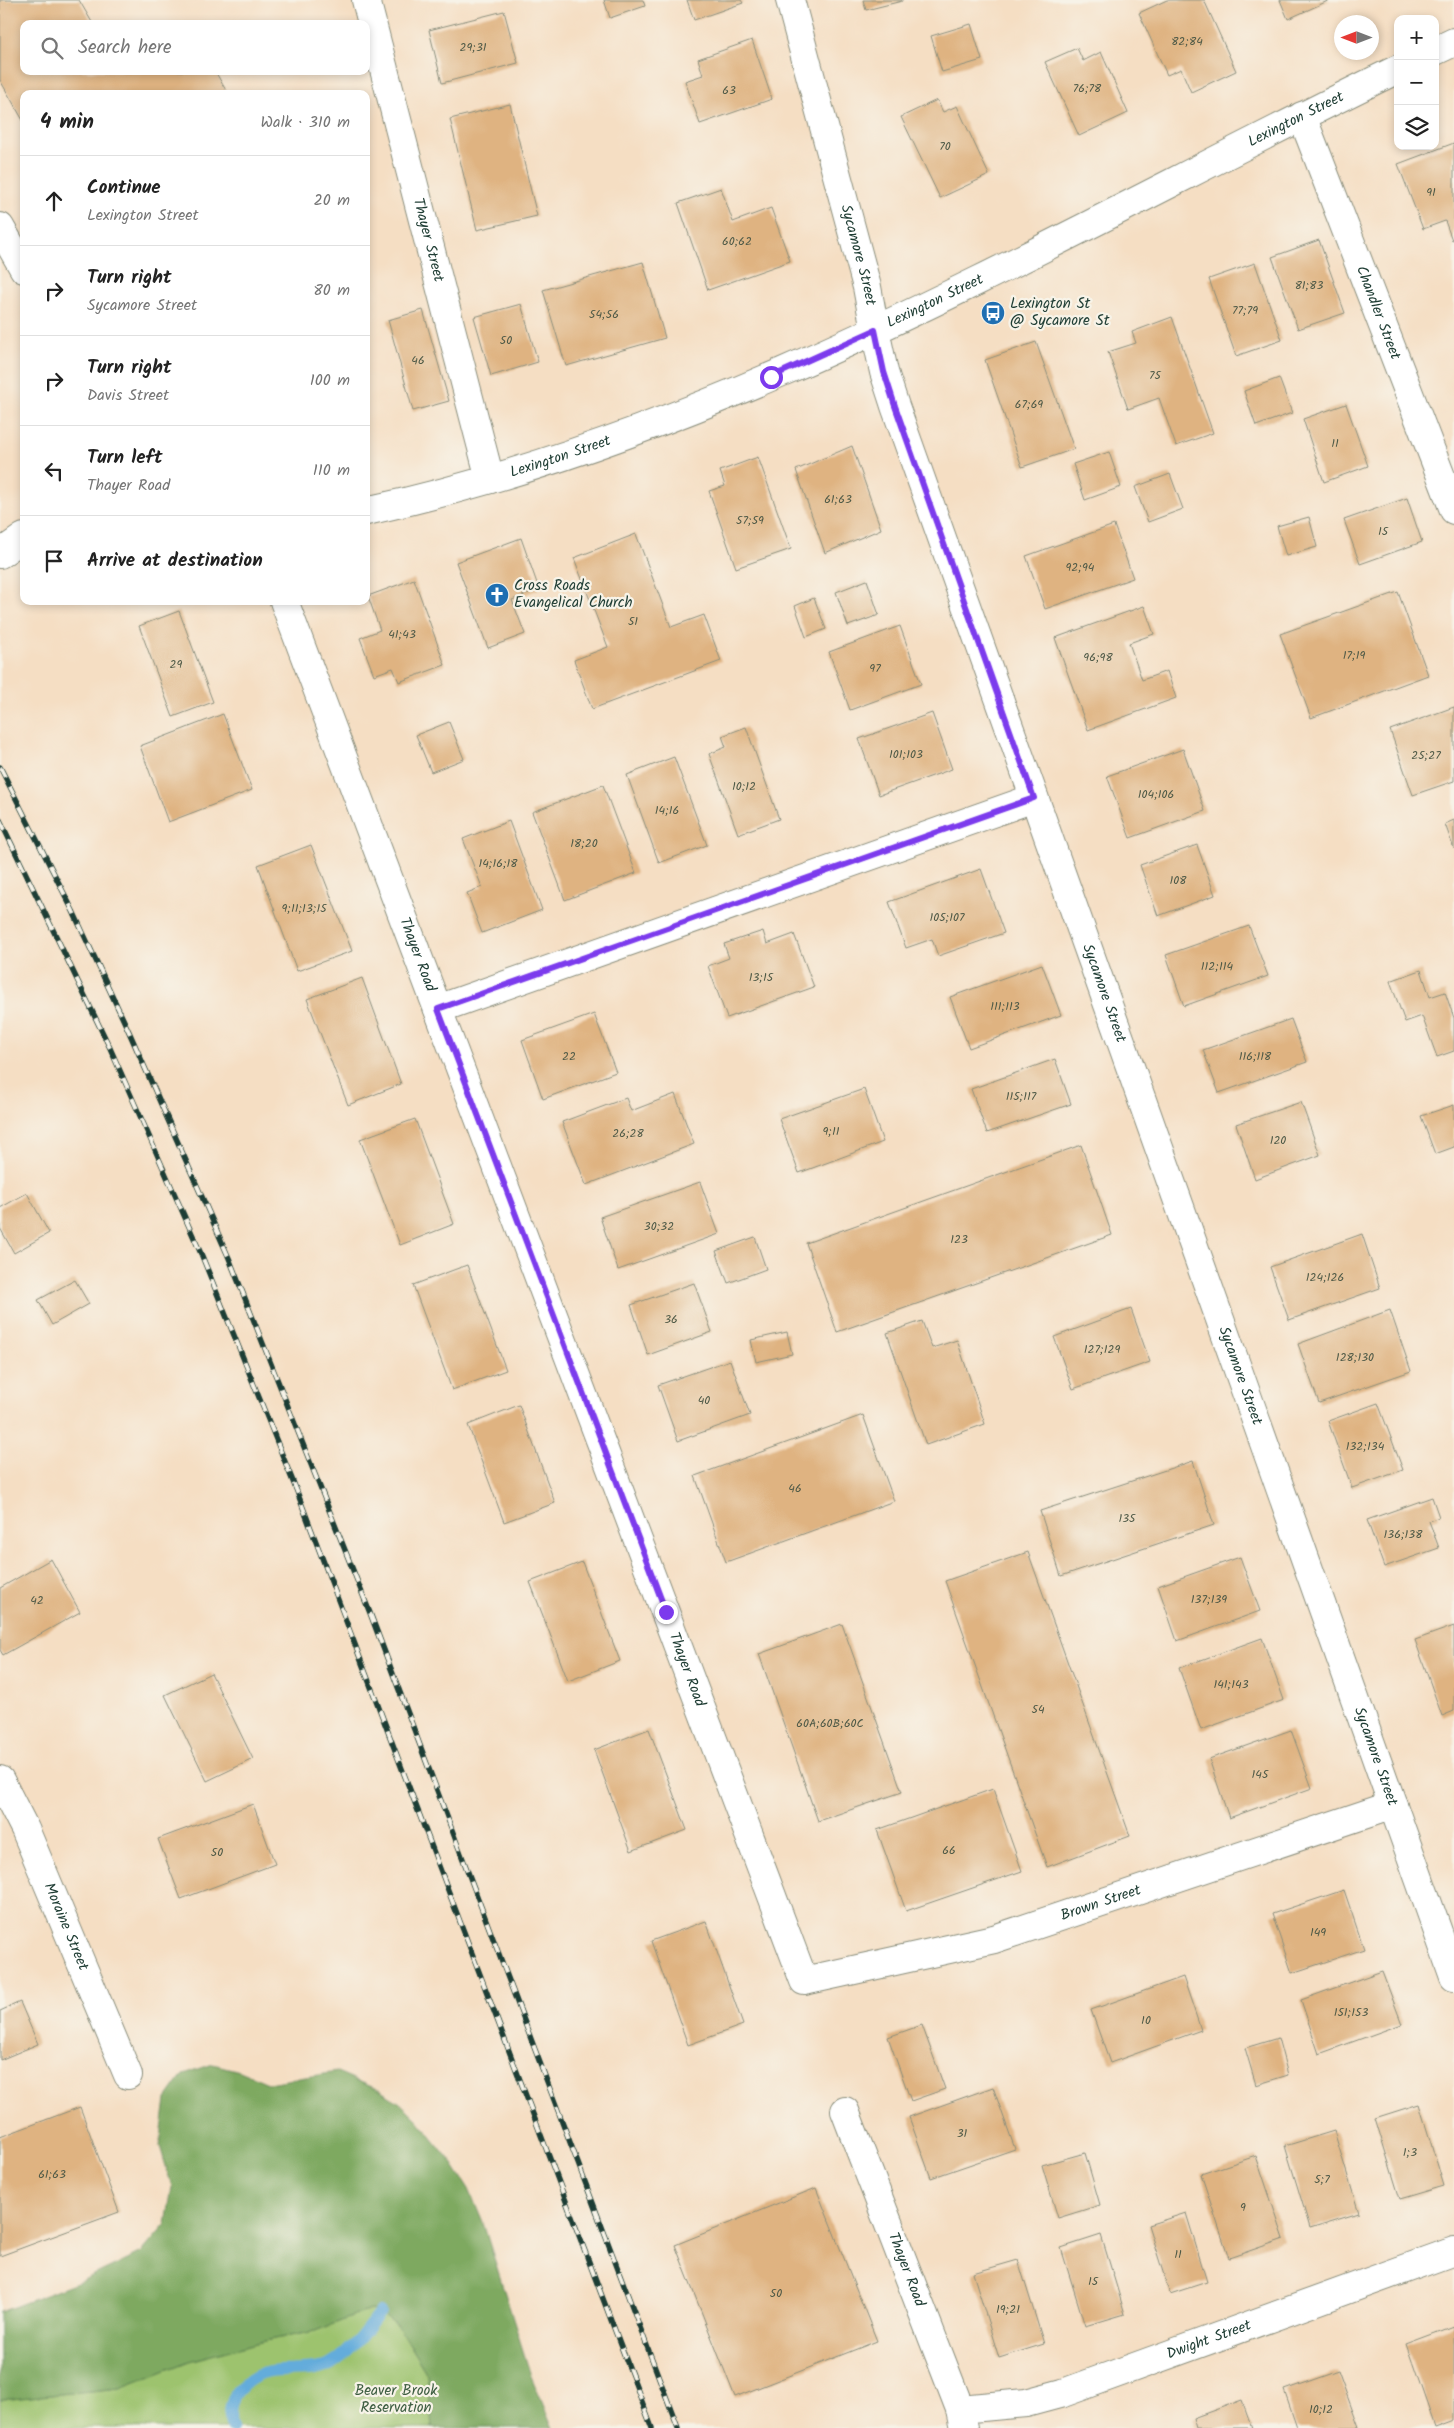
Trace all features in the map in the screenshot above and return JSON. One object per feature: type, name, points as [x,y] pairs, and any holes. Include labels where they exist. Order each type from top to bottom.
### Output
[{"type":"street","name":"Thayer Street","points":[[366,0],[490,479]]},
{"type":"street","name":"Sycamore Street","points":[[790,0],[867,287],[884,372],[895,406],[1454,1977]]},
{"type":"street","points":[[1439,49],[1454,42]]},
{"type":"street","name":"Lexington Street","points":[[370,510],[490,479],[641,429],[738,391],[875,330],[1394,71]]},
{"type":"street","name":"Chandler Street","points":[[1302,116],[1454,510]]},
{"type":"street","points":[[0,227],[20,262]]},
{"type":"street","points":[[0,554],[20,540]]},
{"type":"street","points":[[0,564],[20,562]]},
{"type":"street","name":"Thayer Road","points":[[286,605],[804,1981]]},
{"type":"street","points":[[438,1009],[1034,798]]},
{"type":"street","name":"Moraine Street","points":[[0,1780],[25,1829],[128,2074]]},
{"type":"street","name":"Brown Street","points":[[804,1981],[994,1939],[1393,1805]]},
{"type":"street","name":"Thayer Road","points":[[845,2111],[962,2418]]},
{"type":"street","name":"Dwight Street","points":[[962,2418],[1044,2399],[1454,2251]]},
{"type":"green space","points":[[213,2064],[240,2071],[268,2083],[337,2072],[379,2090],[399,2102],[417,2119],[453,2164],[469,2189],[483,2223],[531,2376],[553,2428],[432,2428],[427,2374],[397,2325],[380,2312],[370,2310],[315,2331],[260,2342],[189,2361],[120,2388],[0,2400],[0,2312],[77,2283],[142,2252],[166,2224],[172,2187],[160,2146],[166,2099],[184,2074]]},
{"type":"green space","name":"Beaver Brook Reservation","points":[[370,2310],[380,2312],[397,2325],[427,2374],[430,2403],[439,2428],[0,2428],[0,2400],[120,2388],[189,2361],[260,2342],[315,2331]]},
{"type":"building","points":[[0,0],[79,0],[91,20],[20,20],[20,75],[217,75],[226,90],[20,90],[20,115],[0,80]]},
{"type":"building","points":[[604,0],[643,0],[645,6],[610,18]]},
{"type":"building","points":[[687,0],[741,0],[743,3],[694,20]]},
{"type":"building","points":[[863,0],[902,0],[902,1],[866,10]]},
{"type":"building","points":[[1167,0],[1204,0],[1236,71],[1191,92],[1181,69],[1167,75],[1139,13]]},
{"type":"building","points":[[1280,0],[1330,0],[1288,19]]},
{"type":"building","points":[[504,11],[518,63],[442,83],[429,30]]},
{"type":"building","points":[[971,24],[982,60],[942,72],[931,36]]},
{"type":"building","points":[[752,40],[772,99],[700,124],[685,81],[703,75],[698,59]]},
{"type":"building","points":[[1077,48],[1083,61],[1101,52],[1128,113],[1079,136],[1045,62]]},
{"type":"building","points":[[937,100],[943,112],[957,106],[989,175],[940,198],[901,117]]},
{"type":"building","points":[[510,104],[537,216],[477,230],[450,119]]},
{"type":"building","points":[[1454,143],[1454,239],[1452,240],[1445,221],[1423,229],[1398,164]]},
{"type":"building","points":[[721,188],[733,222],[771,208],[790,261],[708,290],[678,203]]},
{"type":"building","points":[[1319,240],[1345,313],[1298,329],[1272,257]]},
{"type":"building","points":[[643,262],[665,338],[566,366],[543,290]]},
{"type":"building","points":[[1255,263],[1282,340],[1236,356],[1209,279]]},
{"type":"building","points":[[521,304],[538,362],[491,376],[474,317]]},
{"type":"building","points":[[423,310],[449,401],[413,411],[388,320]]},
{"type":"building","points":[[1172,317],[1213,433],[1176,446],[1159,398],[1128,409],[1108,352],[1136,343],[1132,332]]},
{"type":"building","points":[[1036,342],[1074,449],[1022,467],[985,360]]},
{"type":"building","points":[[1279,378],[1292,413],[1256,426],[1244,391]]},
{"type":"building","points":[[1346,404],[1368,466],[1324,482],[1303,419]]},
{"type":"building","points":[[852,446],[881,529],[825,553],[796,470]]},
{"type":"building","points":[[1109,452],[1121,487],[1085,500],[1073,464]]},
{"type":"building","points":[[758,457],[791,549],[736,568],[709,491],[725,486],[720,471]]},
{"type":"building","points":[[1170,474],[1183,509],[1148,522],[1135,487]]},
{"type":"building","points":[[1407,498],[1422,542],[1360,564],[1344,520]]},
{"type":"building","points":[[1309,517],[1317,547],[1286,556],[1277,526]]},
{"type":"building","points":[[1114,525],[1133,578],[1045,609],[1026,556]]},
{"type":"building","points":[[636,534],[671,627],[704,615],[721,661],[592,709],[574,660],[608,647],[574,558]]},
{"type":"building","name":"Cross Roads Evangelical Church","points":[[521,538],[539,589],[512,600],[525,634],[488,648],[456,562]]},
{"type":"building","points":[[414,579],[445,665],[399,682],[393,668],[374,675],[360,638],[380,630],[370,602],[370,595]]},
{"type":"building","points":[[867,580],[879,615],[848,626],[836,592]]},
{"type":"building","points":[[1398,592],[1428,675],[1311,718],[1280,634]]},
{"type":"building","points":[[814,598],[826,629],[806,637],[795,606]]},
{"type":"building","points":[[1144,606],[1154,634],[1129,643],[1142,680],[1167,671],[1176,698],[1088,730],[1055,638]]},
{"type":"building","points":[[179,611],[213,702],[173,717],[139,626]]},
{"type":"building","points":[[900,626],[921,684],[850,710],[829,652]]},
{"type":"building","points":[[1454,707],[1454,781],[1413,795],[1390,730]]},
{"type":"building","points":[[932,713],[952,769],[879,795],[859,739]]},
{"type":"building","points":[[223,714],[252,790],[168,822],[140,746]]},
{"type":"building","points":[[449,722],[464,759],[431,772],[416,735]]},
{"type":"building","points":[[746,727],[779,819],[738,834],[709,754],[726,747],[722,736]]},
{"type":"building","points":[[1183,749],[1205,811],[1130,838],[1107,776]]},
{"type":"building","points":[[674,757],[707,845],[659,863],[627,775]]},
{"type":"building","points":[[603,785],[636,873],[565,900],[532,812]]},
{"type":"building","points":[[1454,820],[1454,849],[1445,824]]},
{"type":"building","points":[[509,821],[542,910],[482,933],[467,893],[482,887],[463,839]]},
{"type":"building","points":[[311,845],[352,951],[297,971],[258,865]]},
{"type":"building","points":[[1197,845],[1215,895],[1158,916],[1140,865]]},
{"type":"building","points":[[981,869],[1004,933],[938,956],[932,939],[906,948],[889,902]]},
{"type":"building","points":[[1249,926],[1268,976],[1184,1006],[1166,955]]},
{"type":"building","points":[[763,931],[767,944],[794,934],[814,987],[727,1018],[708,966],[729,958],[724,944]]},
{"type":"building","points":[[1042,964],[1061,1015],[969,1048],[950,997]]},
{"type":"building","points":[[1421,970],[1430,997],[1445,992],[1454,1018],[1454,1051],[1437,1057],[1422,1016],[1405,1022],[1390,981]]},
{"type":"building","points":[[362,978],[401,1084],[348,1105],[307,999]]},
{"type":"building","points":[[594,1014],[616,1072],[543,1099],[522,1040]]},
{"type":"building","points":[[1291,1019],[1307,1062],[1219,1093],[1203,1050]]},
{"type":"building","points":[[1055,1059],[1071,1104],[987,1133],[971,1089]]},
{"type":"building","points":[[864,1089],[883,1142],[799,1173],[779,1119]]},
{"type":"building","points":[[675,1094],[694,1144],[586,1185],[562,1122],[626,1098],[631,1111]]},
{"type":"building","points":[[1301,1102],[1320,1155],[1255,1179],[1236,1124]]},
{"type":"building","points":[[1454,1105],[1454,1147],[1435,1154],[1421,1116]]},
{"type":"building","points":[[415,1119],[454,1224],[400,1245],[360,1139]]},
{"type":"building","points":[[1081,1145],[1112,1235],[837,1332],[806,1243]]},
{"type":"building","points":[[700,1182],[719,1234],[618,1270],[600,1217]]},
{"type":"building","points":[[27,1193],[49,1233],[14,1253],[0,1228],[0,1208]]},
{"type":"building","points":[[1362,1234],[1380,1288],[1289,1320],[1270,1267]]},
{"type":"building","points":[[755,1237],[766,1269],[728,1283],[716,1251]]},
{"type":"building","points":[[467,1265],[506,1370],[452,1390],[413,1285]]},
{"type":"building","points":[[75,1280],[89,1304],[52,1325],[38,1300]]},
{"type":"building","points":[[694,1283],[712,1332],[648,1355],[631,1305]]},
{"type":"building","points":[[1131,1309],[1150,1362],[1073,1389],[1054,1337]]},
{"type":"building","points":[[1390,1310],[1411,1371],[1319,1403],[1298,1344]]},
{"type":"building","points":[[922,1321],[932,1348],[957,1340],[985,1424],[926,1445],[887,1333]]},
{"type":"building","points":[[787,1332],[792,1354],[756,1362],[751,1340]]},
{"type":"building","points":[[730,1360],[750,1415],[678,1441],[658,1385]]},
{"type":"building","points":[[1378,1403],[1403,1470],[1352,1488],[1328,1421]]},
{"type":"building","points":[[519,1405],[555,1503],[504,1522],[468,1425]]},
{"type":"building","points":[[863,1415],[894,1501],[726,1562],[695,1476]]},
{"type":"building","points":[[1193,1461],[1214,1525],[1061,1576],[1040,1511]]},
{"type":"building","points":[[1432,1497],[1439,1517],[1429,1521],[1439,1548],[1384,1567],[1367,1520]]},
{"type":"building","points":[[1028,1552],[1130,1836],[1047,1867],[945,1581]]},
{"type":"building","points":[[1240,1557],[1260,1611],[1177,1641],[1158,1586]]},
{"type":"building","points":[[51,1559],[80,1612],[3,1655],[0,1650],[0,1588]]},
{"type":"building","points":[[582,1562],[620,1661],[568,1681],[530,1582]]},
{"type":"building","points":[[842,1624],[902,1792],[818,1821],[759,1654]]},
{"type":"building","points":[[1454,1626],[1454,1711],[1442,1716],[1415,1640]]},
{"type":"building","points":[[1262,1638],[1284,1700],[1201,1730],[1179,1668]]},
{"type":"building","points":[[211,1673],[253,1759],[207,1781],[165,1695]]},
{"type":"building","points":[[649,1729],[687,1830],[631,1851],[594,1750]]},
{"type":"building","points":[[1291,1730],[1312,1788],[1229,1818],[1209,1759]]},
{"type":"building","points":[[993,1789],[1022,1871],[906,1911],[877,1830]]},
{"type":"building","points":[[253,1804],[275,1864],[181,1899],[158,1839]]},
{"type":"building","points":[[1344,1890],[1364,1949],[1292,1973],[1272,1914]]},
{"type":"building","points":[[706,1921],[743,2025],[688,2045],[651,1941]]},
{"type":"building","points":[[1382,1971],[1402,2024],[1319,2054],[1301,2000]]},
{"type":"building","points":[[1183,1977],[1201,2030],[1110,2063],[1091,2010]]},
{"type":"building","points":[[20,2002],[38,2044],[0,2060],[0,2011]]},
{"type":"building","points":[[922,2025],[945,2089],[911,2101],[888,2037]]},
{"type":"building","points":[[1278,2038],[1288,2075],[1256,2085],[1245,2048]]},
{"type":"building","points":[[993,2087],[1015,2149],[931,2178],[909,2117]]},
{"type":"building","points":[[1419,2104],[1444,2186],[1400,2199],[1375,2118]]},
{"type":"building","points":[[80,2107],[119,2212],[0,2256],[0,2137]]},
{"type":"building","points":[[1334,2131],[1359,2213],[1310,2228],[1285,2146]]},
{"type":"building","points":[[1085,2153],[1100,2205],[1058,2218],[1042,2165]]},
{"type":"building","points":[[1256,2156],[1284,2239],[1229,2258],[1201,2174]]},
{"type":"building","points":[[816,2188],[877,2341],[735,2397],[675,2245]]},
{"type":"building","points":[[1186,2213],[1207,2282],[1170,2294],[1148,2225]]},
{"type":"building","points":[[1101,2235],[1125,2314],[1085,2326],[1061,2248]]},
{"type":"building","points":[[1018,2260],[1044,2344],[999,2358],[973,2273]]},
{"type":"building","points":[[1454,2326],[1454,2420],[1435,2427],[1406,2344]]},
{"type":"building","points":[[1338,2371],[1359,2428],[1297,2428],[1284,2390]]},
{"type":"building","points":[[1242,2400],[1252,2428],[1196,2428],[1193,2418]]},
{"type":"waterway","points":[[232,2428],[230,2419],[231,2404],[237,2392],[246,2383],[264,2373],[315,2369],[330,2365],[351,2348],[380,2312]]},
{"type":"railway","points":[[0,767],[73,911],[130,1034],[229,1258],[370,1613],[678,2428]]},
{"type":"railway","points":[[0,820],[110,1048],[202,1256],[296,1489],[652,2428]]},
{"type":"place","name":"Lexington St @ Sycamore St","points":[[993,313]]},
{"type":"place","name":"Cross Roads Evangelical Church","points":[[497,595]]},
{"type":"route","points":[[666,1612],[438,1009],[1034,798],[895,406],[884,372],[875,330],[771,377]]}]
